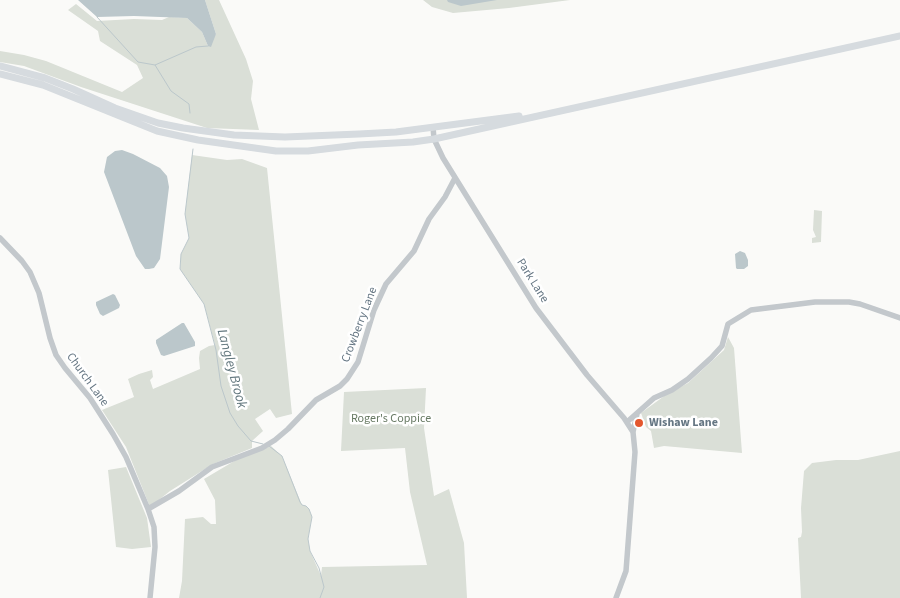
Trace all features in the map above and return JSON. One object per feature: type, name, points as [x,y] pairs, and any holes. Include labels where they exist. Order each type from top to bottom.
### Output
[{"type":"main road","points":[[0,74],[43,85],[157,131],[220,143],[294,152],[434,139],[900,36]]},
{"type":"main road","points":[[0,66],[44,78],[144,118],[206,132],[255,136],[321,136],[396,132],[564,110]]},
{"type":"street","name":"Park Lane","points":[[433,127],[434,139],[455,178],[536,308],[633,432]]},
{"type":"street","name":"Crowberry Lane","points":[[148,509],[179,491],[212,467],[262,448],[275,440],[316,400],[340,386],[347,379],[358,362],[374,310],[386,284],[414,252],[429,219],[445,198],[455,178]]},
{"type":"street","name":"Church Lane","points":[[0,238],[22,260],[30,272],[39,293],[56,355],[90,398],[113,434],[126,457],[148,509],[153,521],[155,547],[150,598]]},
{"type":"street","points":[[627,422],[654,398],[672,390],[688,379],[722,346],[728,324],[751,310],[815,302],[849,302],[867,306],[900,318]]},
{"type":"street","points":[[616,598],[626,571],[635,452],[633,432],[637,414]]},
{"type":"green space","points":[[205,0],[219,0],[246,59],[253,81],[251,99],[259,130],[207,128],[81,87],[24,66],[0,62],[0,51],[24,55],[46,61],[122,92],[143,78],[137,65],[100,41],[98,31],[68,10],[76,4],[97,21],[162,20],[169,17],[187,18],[202,32],[208,46],[216,34]]},
{"type":"green space","points":[[423,0],[570,0],[453,13],[432,7]]},
{"type":"green space","points":[[192,155],[227,160],[242,159],[267,168],[292,414],[276,418],[270,409],[255,419],[263,431],[252,441],[252,448],[213,464],[170,491],[150,507],[126,447],[102,410],[134,397],[128,379],[152,370],[153,377],[150,380],[153,389],[200,369],[200,351],[215,345],[204,304],[180,269],[181,254],[189,238],[185,214]]},
{"type":"green space","points":[[814,210],[822,211],[821,242],[812,243],[812,238],[816,237],[813,230]]},
{"type":"green space","points":[[728,337],[734,348],[742,453],[664,446],[654,448],[651,431],[646,427],[641,413],[667,394],[688,383],[724,350]]},
{"type":"green space","name":"Roger's Coppice","points":[[426,388],[424,428],[434,496],[449,489],[464,543],[467,598],[179,598],[182,581],[185,519],[203,517],[211,524],[216,524],[215,500],[204,479],[236,460],[271,446],[282,456],[302,505],[309,509],[312,517],[308,539],[310,551],[321,576],[322,567],[427,565],[410,492],[405,448],[341,451],[344,392]]},
{"type":"green space","points":[[900,451],[900,598],[801,598],[798,538],[801,537],[802,532],[801,508],[804,471],[812,463],[858,460]]},
{"type":"green space","points":[[126,467],[147,518],[151,547],[132,549],[116,547],[108,470]]},
{"type":"shaded area","points":[[78,0],[205,0],[216,34],[211,47],[208,46],[202,32],[187,18],[97,17]]},
{"type":"shaded area","points":[[447,0],[497,0],[461,6]]},
{"type":"shaded area","points":[[122,150],[160,168],[167,176],[169,187],[160,259],[154,268],[145,269],[136,256],[104,172],[107,157],[115,151]]},
{"type":"shaded area","points":[[740,251],[745,253],[748,260],[748,266],[744,269],[736,268],[735,254]]},
{"type":"shaded area","points":[[113,294],[120,305],[119,308],[103,316],[100,314],[96,302]]},
{"type":"shaded area","points":[[184,323],[195,342],[195,346],[164,356],[161,355],[156,340]]},
{"type":"waterway","points":[[97,17],[138,62],[155,65]]},
{"type":"waterway","name":"Langley Brook","points":[[190,113],[189,104],[171,91],[155,65],[196,47],[208,46]]},
{"type":"waterway","name":"Langley Brook","points":[[193,149],[185,214],[189,238],[181,254],[180,269],[204,304],[216,350],[221,386],[230,413],[251,441],[263,444]]},
{"type":"waterway","name":"Langley Brook","points":[[269,446],[282,456],[300,502],[309,509],[312,517],[308,539],[310,551],[319,568],[324,587],[320,598]]},
{"type":"place","name":"Wishaw Lane","points":[[639,423]]}]
